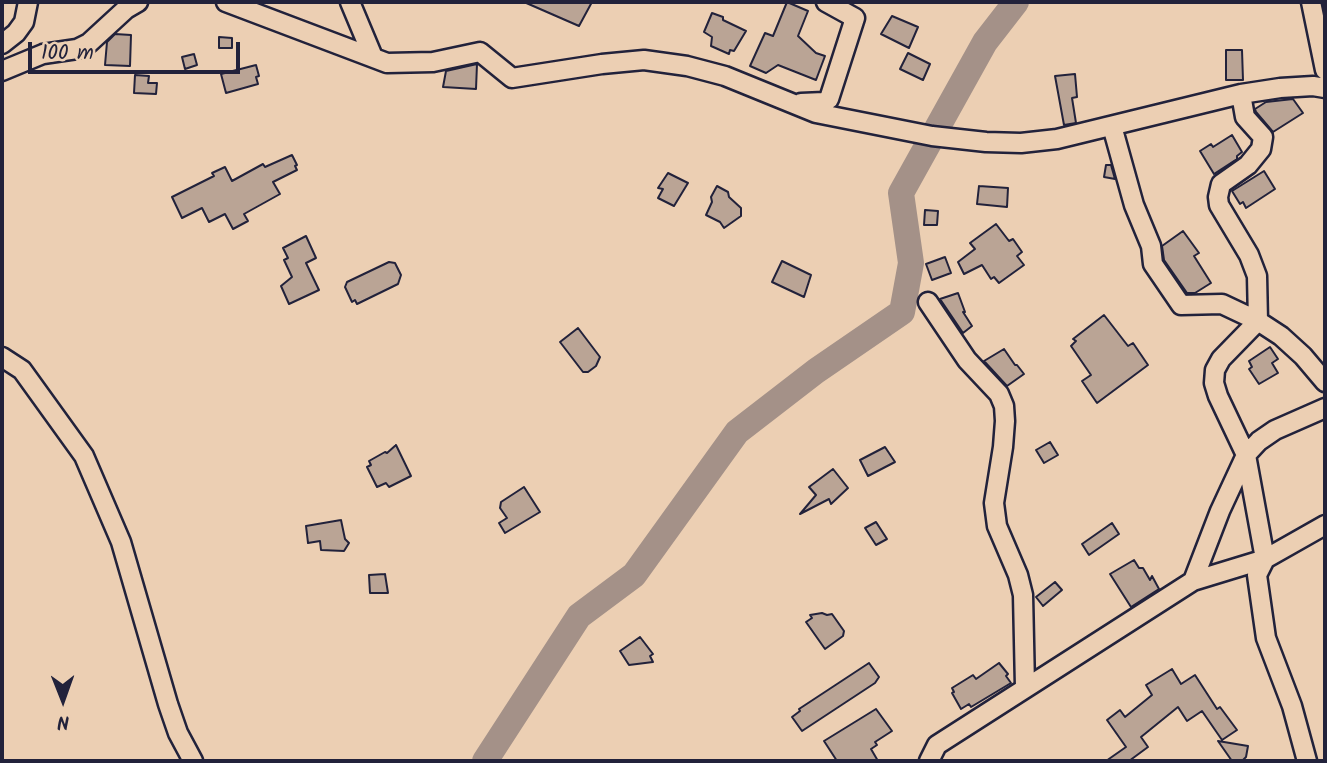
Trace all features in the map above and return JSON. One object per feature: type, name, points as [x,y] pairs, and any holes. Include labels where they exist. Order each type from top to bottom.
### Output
[{"type":"street","points":[[2,44],[16,33],[24,22],[28,2]]},
{"type":"street","points":[[2,71],[43,54],[77,49],[89,43],[126,9],[138,2]]},
{"type":"street","points":[[226,2],[387,63],[433,62],[480,52],[512,78],[644,60],[687,66],[725,76],[816,113],[932,136],[986,142],[1057,139],[1241,94],[1280,88],[1325,88]]},
{"type":"street","points":[[350,2],[373,57]]},
{"type":"street","points":[[788,103],[824,102],[829,99],[855,18],[826,2]]},
{"type":"street","points":[[1311,2],[1325,70]]},
{"type":"street","points":[[1241,94],[1245,117],[1264,137],[1261,149],[1248,165],[1221,184],[1218,197],[1219,205],[1249,255],[1256,276],[1258,321],[1221,359],[1215,370],[1217,396],[1247,455],[1265,559],[1257,575],[1266,638],[1292,706],[1307,761]]},
{"type":"street","points":[[1112,126],[1134,205],[1151,246],[1153,264],[1181,305],[1222,304],[1258,321],[1281,336],[1303,356],[1325,382]]},
{"type":"street","points":[[928,302],[967,360],[999,394],[1004,405],[1003,447],[994,503],[997,526],[1018,575],[1023,595],[1025,687]]},
{"type":"street","points":[[2,357],[22,370],[84,456],[121,542],[167,704],[193,761]]},
{"type":"street","points":[[1193,581],[1220,511],[1247,455],[1259,441],[1275,430],[1325,408]]},
{"type":"street","points":[[935,756],[1025,687],[1193,581],[1265,559],[1323,533]]},
{"type":"building","points":[[524,2],[592,2],[579,26]]},
{"type":"building","points":[[787,2],[808,11],[798,36],[816,53],[825,56],[816,80],[778,65],[766,73],[750,66],[765,33],[773,36]]},
{"type":"building","points":[[712,13],[746,31],[734,51],[730,50],[729,54],[711,46],[712,37],[704,32]]},
{"type":"building","points":[[892,16],[918,27],[909,48],[881,34]]},
{"type":"building","points":[[115,34],[131,35],[130,66],[105,65],[107,42]]},
{"type":"building","points":[[219,37],[232,38],[232,48],[219,48]]},
{"type":"building","points":[[1226,50],[1242,50],[1243,80],[1226,80]]},
{"type":"building","points":[[908,53],[930,64],[923,80],[900,69]]},
{"type":"building","points":[[194,54],[197,65],[185,69],[182,57]]},
{"type":"building","points":[[477,64],[476,89],[443,87],[446,71]]},
{"type":"building","points":[[256,65],[258,84],[226,93],[221,74]]},
{"type":"building","points":[[1075,74],[1077,97],[1072,98],[1076,123],[1064,125],[1055,76]]},
{"type":"building","points":[[135,75],[149,76],[148,83],[157,83],[156,94],[134,93]]},
{"type":"building","points":[[1293,99],[1303,113],[1273,132],[1255,109],[1266,102]]},
{"type":"building","points":[[1232,135],[1242,152],[1237,159],[1214,174],[1200,151],[1211,144],[1213,147]]},
{"type":"building","points":[[292,155],[297,170],[273,182],[280,194],[244,214],[248,221],[233,229],[225,214],[209,222],[202,208],[182,218],[172,197],[214,176],[212,173],[225,167],[232,181],[263,164],[265,167]]},
{"type":"building","points":[[1106,165],[1111,165],[1115,179],[1104,177]]},
{"type":"building","points":[[1264,171],[1275,189],[1246,208],[1232,191]]},
{"type":"building","points":[[668,173],[688,183],[674,206],[658,198],[663,189],[658,188]]},
{"type":"building","points":[[717,186],[728,192],[729,197],[741,208],[741,216],[724,228],[720,222],[706,215]]},
{"type":"building","points":[[979,186],[1008,188],[1007,207],[977,204]]},
{"type":"building","points":[[925,210],[938,211],[937,225],[924,225]]},
{"type":"building","points":[[996,224],[1009,241],[1013,239],[1022,252],[1017,256],[1024,265],[999,283],[994,277],[991,279],[982,265],[964,274],[958,262],[975,249],[970,243]]},
{"type":"building","points":[[1183,231],[1199,253],[1194,256],[1211,283],[1195,293],[1187,293],[1164,260],[1162,246]]},
{"type":"building","points":[[306,236],[316,258],[306,263],[319,290],[289,304],[281,286],[292,277],[284,260],[288,258],[283,248]]},
{"type":"building","points":[[945,257],[951,273],[932,280],[926,264]]},
{"type":"building","points":[[782,261],[811,275],[804,297],[772,282]]},
{"type":"building","points":[[389,262],[395,263],[401,275],[398,284],[357,304],[355,300],[352,302],[345,287],[347,282]]},
{"type":"building","points":[[958,293],[963,312],[972,326],[963,333],[940,299]]},
{"type":"building","points":[[1104,315],[1128,346],[1133,343],[1148,365],[1097,403],[1082,381],[1091,375],[1071,346],[1076,341],[1073,339]]},
{"type":"building","points":[[578,328],[600,357],[596,366],[588,372],[583,372],[560,342]]},
{"type":"building","points":[[1270,347],[1278,359],[1272,363],[1278,373],[1259,384],[1249,369],[1252,367],[1249,361]]},
{"type":"building","points":[[1004,349],[1024,374],[1007,386],[984,361]]},
{"type":"building","points":[[1050,442],[1058,455],[1044,463],[1036,450]]},
{"type":"building","points":[[396,445],[411,476],[389,487],[386,483],[377,487],[367,467],[371,465],[369,461],[387,453]]},
{"type":"building","points":[[885,447],[895,462],[868,476],[860,460]]},
{"type":"building","points":[[833,469],[848,488],[831,504],[829,499],[800,514],[816,495],[809,487]]},
{"type":"building","points":[[524,487],[540,512],[505,533],[499,523],[507,518],[500,508],[501,502]]},
{"type":"building","points":[[341,520],[345,539],[349,543],[344,551],[321,550],[320,541],[308,543],[306,526]]},
{"type":"building","points":[[876,522],[887,539],[876,545],[865,528]]},
{"type":"building","points":[[1112,523],[1119,534],[1089,555],[1082,544]]},
{"type":"building","points":[[1134,560],[1150,580],[1152,576],[1159,589],[1131,607],[1110,574]]},
{"type":"building","points":[[385,574],[388,593],[370,593],[369,575]]},
{"type":"building","points":[[1055,582],[1062,590],[1043,606],[1036,597]]},
{"type":"building","points":[[832,614],[844,631],[843,636],[825,649],[806,622],[812,618],[810,615]]},
{"type":"building","points":[[640,637],[653,654],[650,656],[653,662],[629,665],[620,651]]},
{"type":"building","points":[[869,663],[879,677],[875,683],[802,731],[792,717],[799,709]]},
{"type":"building","points":[[999,663],[1011,683],[971,707],[969,704],[961,709],[952,688],[973,675],[976,679]]},
{"type":"building","points":[[1172,669],[1181,684],[1195,675],[1217,709],[1220,707],[1237,730],[1222,740],[1202,711],[1187,721],[1178,707],[1141,737],[1148,747],[1129,761],[1106,761],[1126,747],[1107,720],[1120,710],[1125,717],[1152,695],[1146,685]]},
{"type":"building","points":[[876,709],[892,731],[875,742],[877,745],[871,749],[878,761],[837,761],[824,741]]},
{"type":"building","points":[[1218,741],[1248,746],[1246,757],[1242,761],[1232,761]]},
{"type":"waterway","points":[[485,761],[579,616],[634,575],[737,432],[816,371],[902,312],[911,263],[901,193],[985,42],[1016,2]]}]
